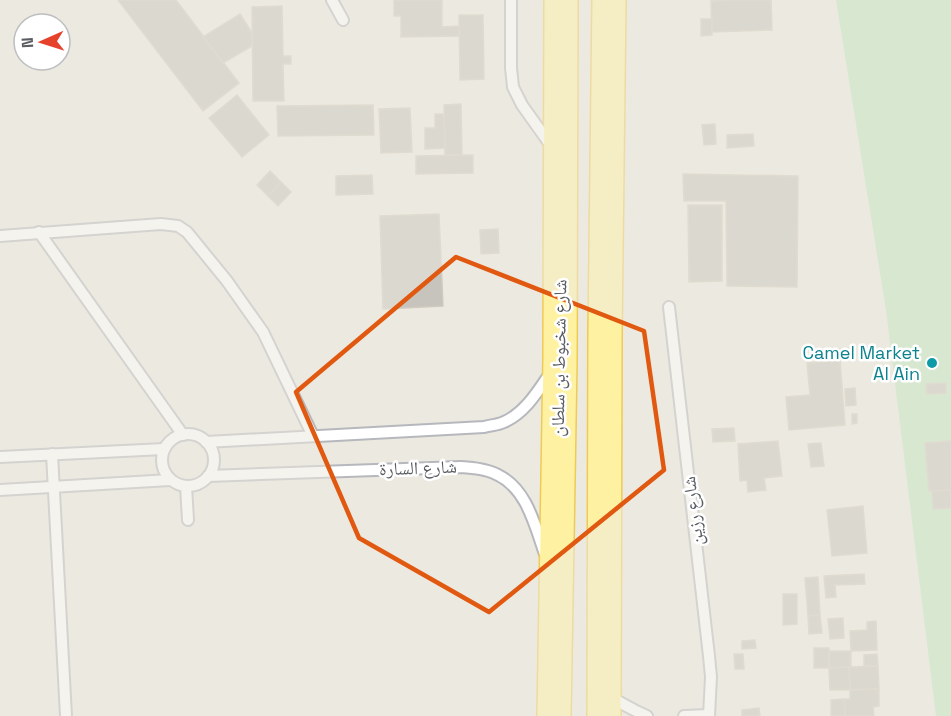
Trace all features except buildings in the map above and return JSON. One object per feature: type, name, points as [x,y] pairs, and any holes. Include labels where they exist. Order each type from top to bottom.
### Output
[{"type":"main road","name":"شارع شخبوط بن سلطان","points":[[554,716],[560,360],[561,0]]},
{"type":"main road","points":[[604,705],[609,0]]},
{"type":"lane","points":[[332,0],[343,20]]},
{"type":"lane","points":[[511,0],[513,87],[522,105],[560,158]]},
{"type":"lane","points":[[0,236],[161,224],[178,226],[187,232],[227,281],[263,332],[313,436]]},
{"type":"lane","points":[[39,232],[183,435]]},
{"type":"lane","name":"شارع رزين","points":[[669,307],[711,677],[709,716],[684,716]]},
{"type":"lane","name":"شارع السارة","points":[[206,442],[484,427],[504,422],[518,413],[531,401],[560,360]]},
{"type":"lane","points":[[192,435],[206,442],[213,459],[208,476],[194,486],[177,484],[170,480],[162,466],[164,449],[169,442],[176,437],[192,435]]},
{"type":"lane","points":[[0,457],[164,449]]},
{"type":"lane","points":[[52,454],[66,716]]},
{"type":"lane","name":"شارع السارة","points":[[208,476],[479,468],[509,481],[523,497],[532,516],[555,586]]},
{"type":"lane","points":[[0,490],[170,480]]},
{"type":"lane","points":[[186,486],[188,520]]},
{"type":"lane","points":[[604,705],[618,703],[647,716]]},
{"type":"highlighted area","points":[[456,257],[644,331],[664,470],[489,612],[359,538],[296,392]]},
{"type":"green space","points":[[836,0],[951,0],[951,716],[936,716],[886,310]]},
{"type":"place","name":"Camel Market Al Ain","points":[[932,363]]}]
